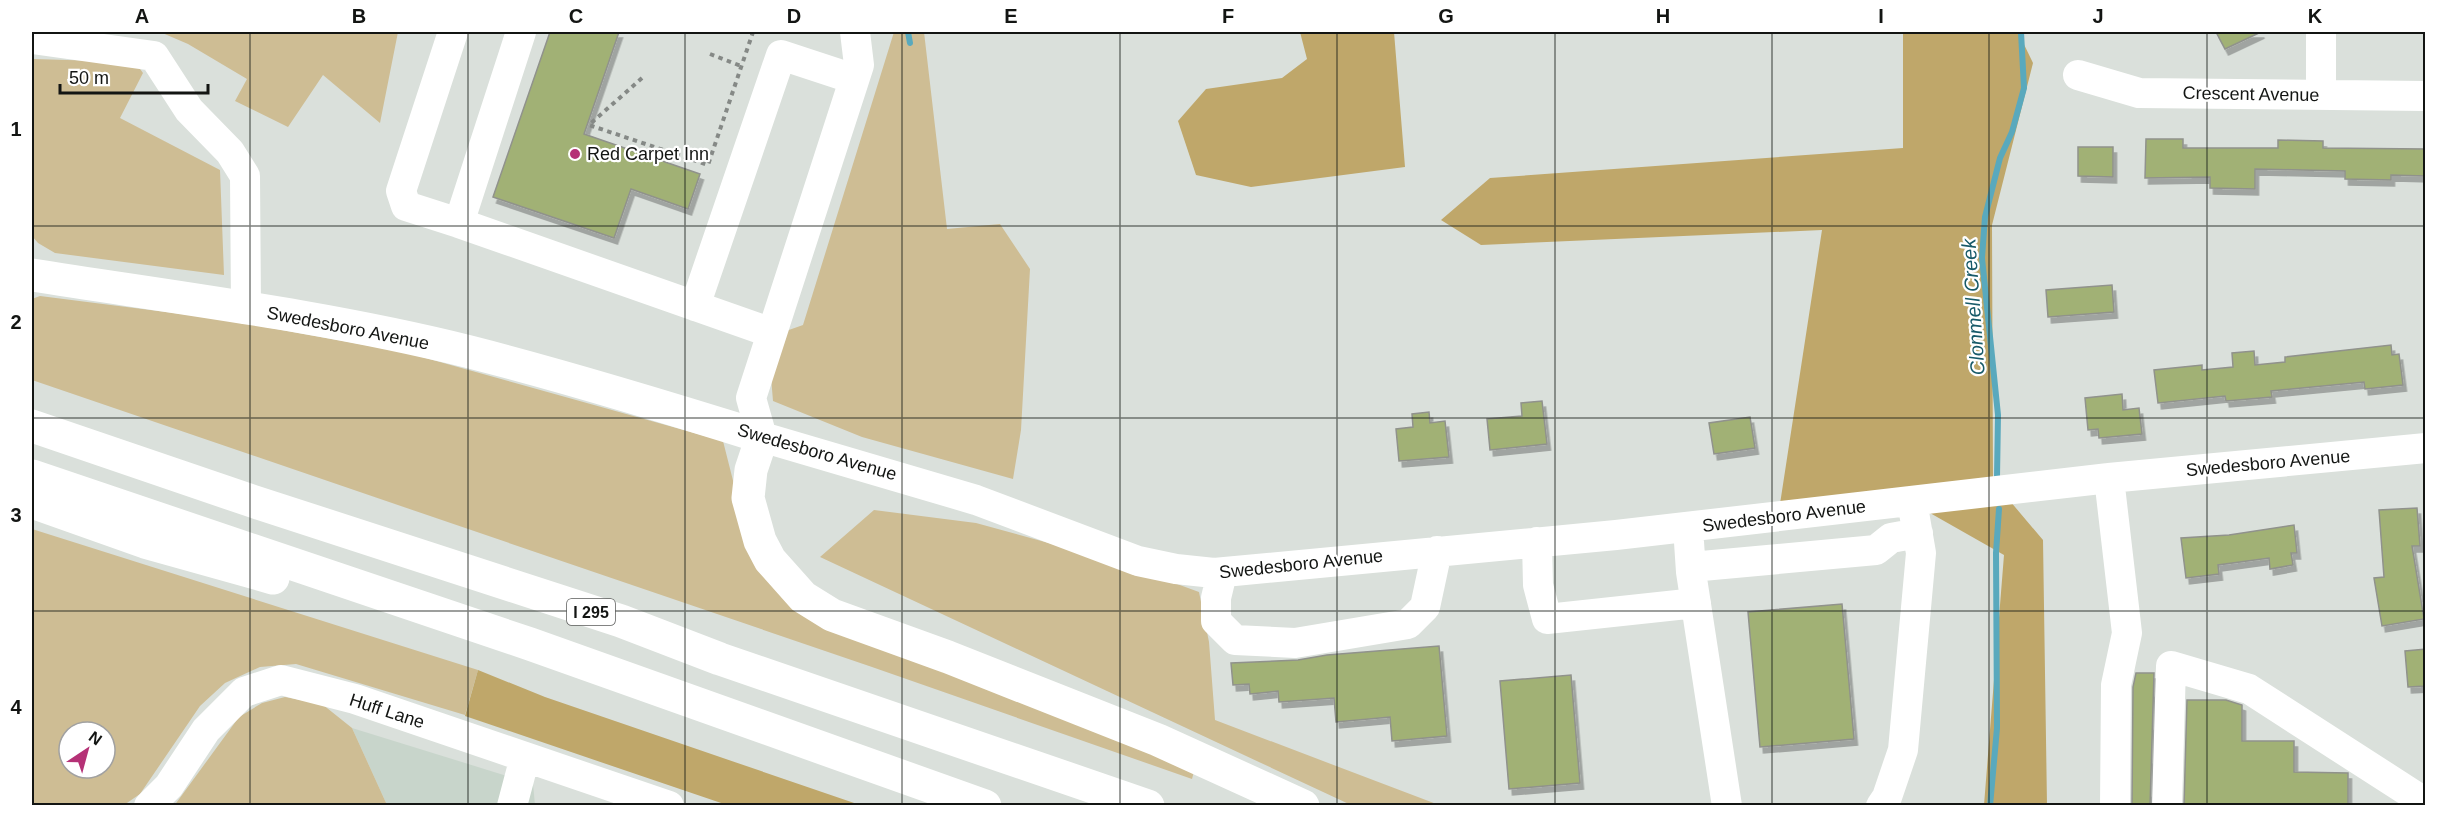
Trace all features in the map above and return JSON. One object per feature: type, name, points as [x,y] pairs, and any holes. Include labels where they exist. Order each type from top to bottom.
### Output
[{"type":"main road","name":"Swedesboro Avenue","points":[[32,275],[331,323],[469,352],[650,402],[762,437]]},
{"type":"main road","name":"I 295","points":[[32,426],[252,501],[621,621],[720,659],[1148,806]]},
{"type":"main road","points":[[762,437],[751,470],[748,498],[760,541],[770,560],[803,597],[832,615],[948,657],[1158,740],[1303,806]]},
{"type":"main road","points":[[32,476],[619,675],[985,806]]},
{"type":"main road","points":[[32,502],[145,542],[619,675]]},
{"type":"street","points":[[453,32],[401,191],[406,206],[772,333]]},
{"type":"street","points":[[459,223],[521,32]]},
{"type":"street","points":[[762,437],[751,398],[859,65],[855,32]]},
{"type":"street","points":[[2321,32],[2321,95]]},
{"type":"street","points":[[32,39],[154,56],[189,110],[230,152],[245,176],[246,309]]},
{"type":"street","points":[[695,306],[781,55],[854,79]]},
{"type":"street","name":"Crescent Avenue","points":[[2078,75],[2139,93],[2426,96]]},
{"type":"street","name":"Swedesboro Avenue","points":[[762,437],[976,500],[1138,561],[1186,571],[1222,573],[1688,527],[2109,478],[2426,448]]},
{"type":"street","points":[[2109,478],[2127,633],[2116,685],[2115,806]]},
{"type":"street","points":[[1881,806],[1887,797],[1903,750],[1921,553],[1912,501]]},
{"type":"street","points":[[1688,527],[1696,603],[1727,806]]},
{"type":"street","points":[[1691,567],[1876,550],[1891,538],[1918,533]]},
{"type":"street","points":[[1537,542],[1538,585],[1547,619],[1696,603]]},
{"type":"street","points":[[1222,573],[1216,598],[1215,621],[1235,640],[1295,643],[1408,624],[1425,607],[1437,551]]},
{"type":"street","points":[[2167,806],[2171,666],[2249,689],[2426,803]]},
{"type":"street","name":"Huff Lane","points":[[149,806],[169,786],[206,730],[244,692],[281,680],[354,699],[653,803]]},
{"type":"street","points":[[512,806],[525,757]]},
{"type":"path","points":[[642,78],[590,125],[708,165],[753,32]]},
{"type":"path","points":[[710,54],[741,66]]},
{"type":"shaded area","points":[[160,32],[398,32],[380,123],[323,75],[288,127],[235,101],[247,79],[188,44]]},
{"type":"shaded area","points":[[894,32],[924,32],[947,229],[1000,224],[1030,269],[1021,430],[1013,479],[862,437],[773,401],[770,365],[786,331],[803,325]]},
{"type":"shaded area","points":[[1300,32],[1394,32],[1405,167],[1251,187],[1196,175],[1178,121],[1206,89],[1282,78],[1307,59]]},
{"type":"shaded area","points":[[1903,32],[2018,32],[2033,63],[1992,225],[1993,481],[2043,540],[2047,805],[1984,805],[2004,555],[1893,492],[1780,504],[1822,230],[1481,245],[1441,220],[1490,178],[1903,148]]},
{"type":"shaded area","points":[[33,59],[135,62],[143,73],[120,118],[220,170],[224,275],[55,253],[38,243],[32,236]]},
{"type":"shaded area","points":[[40,296],[221,319],[404,352],[723,441],[744,524],[784,596],[1196,764],[1192,779],[872,667],[32,380],[32,299]]},
{"type":"shaded area","points":[[874,510],[976,523],[1114,561],[1199,592],[1209,642],[1215,720],[1439,805],[1351,805],[820,557]]},
{"type":"shaded area","points":[[32,529],[478,670],[465,715],[296,664],[260,667],[225,683],[200,706],[140,794],[124,805],[32,805]]},
{"type":"shaded area","points":[[478,670],[545,697],[860,805],[727,805],[465,716]]},
{"type":"shaded area","points":[[285,697],[322,704],[352,728],[387,805],[174,806],[239,717],[262,703]]},
{"type":"shaded area","points":[[352,728],[533,784],[535,805],[387,805]]},
{"type":"building","name":"Red Carpet Inn","points":[[550,32],[619,32],[584,134],[700,174],[688,209],[631,189],[614,238],[493,197]]},
{"type":"building","points":[[2216,32],[2261,32],[2225,49]]},
{"type":"building","points":[[2146,139],[2183,139],[2183,148],[2278,148],[2278,140],[2323,141],[2323,148],[2426,149],[2426,176],[2391,175],[2391,180],[2345,179],[2345,171],[2255,169],[2255,189],[2210,188],[2210,177],[2145,178]]},
{"type":"building","points":[[2078,147],[2113,147],[2113,177],[2078,176]]},
{"type":"building","points":[[2112,285],[2114,312],[2048,317],[2046,290]]},
{"type":"building","points":[[2391,345],[2392,355],[2399,354],[2403,385],[2365,389],[2364,382],[2271,391],[2272,397],[2226,401],[2225,396],[2158,403],[2154,370],[2202,365],[2202,370],[2233,367],[2232,353],[2254,351],[2255,365],[2285,362],[2285,357]]},
{"type":"building","points":[[2122,394],[2123,410],[2139,408],[2142,434],[2099,438],[2098,429],[2088,430],[2085,398]]},
{"type":"building","points":[[1542,401],[1547,444],[1490,450],[1487,419],[1522,416],[1521,403]]},
{"type":"building","points":[[1429,412],[1430,423],[1445,421],[1449,457],[1399,461],[1396,429],[1413,427],[1412,414]]},
{"type":"building","points":[[1750,417],[1755,448],[1714,454],[1709,423]]},
{"type":"building","points":[[2417,508],[2420,546],[2412,546],[2424,619],[2382,626],[2374,578],[2384,577],[2379,510]]},
{"type":"building","points":[[2294,525],[2297,553],[2291,553],[2293,565],[2270,569],[2269,558],[2218,565],[2219,574],[2186,578],[2181,538],[2229,535]]},
{"type":"building","points":[[1842,604],[1854,739],[1760,747],[1748,612]]},
{"type":"building","points":[[1439,646],[1447,736],[1392,741],[1390,717],[1336,722],[1334,698],[1279,702],[1278,691],[1250,694],[1249,684],[1233,685],[1231,663],[1298,660],[1327,655]]},
{"type":"building","points":[[2426,649],[2426,686],[2408,687],[2405,651]]},
{"type":"building","points":[[2136,673],[2154,673],[2150,806],[2132,806],[2133,687]]},
{"type":"building","points":[[1571,675],[1580,783],[1509,789],[1500,681]]},
{"type":"building","points":[[2187,700],[2226,700],[2242,705],[2242,741],[2294,741],[2294,772],[2348,773],[2348,806],[2184,806]]},
{"type":"waterway","points":[[908,32],[910,43]]},
{"type":"waterway","name":"Clonmell Creek","points":[[1997,477],[1998,415],[1982,258],[1985,217],[2000,158],[2012,132],[2024,88],[2021,32]]},
{"type":"waterway","name":"Clonmell Creek","points":[[1990,806],[1997,728],[1996,553],[1999,509]]},
{"type":"place","name":"Red Carpet Inn","points":[[575,154]]}]
